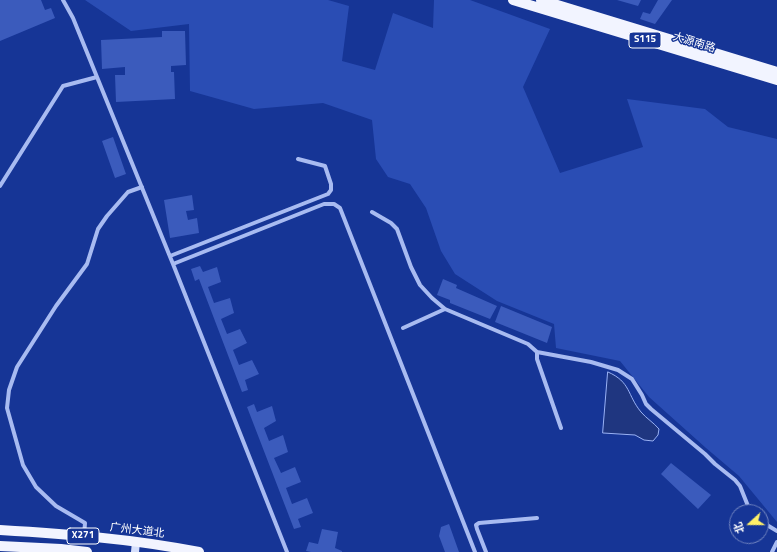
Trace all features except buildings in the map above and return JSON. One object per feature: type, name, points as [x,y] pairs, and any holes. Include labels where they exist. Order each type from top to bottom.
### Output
[{"type":"main road","name":"大源南路","points":[[513,0],[777,80]]},
{"type":"main road","name":"大源南路","points":[[541,0],[777,72]]},
{"type":"main road","name":"广州大道北","points":[[0,530],[84,536],[136,547],[199,552]]},
{"type":"main road","name":"X271","points":[[0,546],[87,552]]},
{"type":"street","points":[[63,0],[73,18],[174,264],[287,552]]},
{"type":"street","points":[[0,186],[63,86],[96,77]]},
{"type":"street","points":[[170,256],[328,194],[332,190],[325,166],[298,159]]},
{"type":"street","points":[[84,536],[85,523],[56,506],[36,487],[23,465],[6,408],[9,390],[17,367],[56,306],[87,264],[98,229],[128,192],[142,188]]},
{"type":"street","points":[[174,264],[324,204],[334,204],[340,208],[475,552]]},
{"type":"street","points":[[372,212],[391,223],[397,229],[411,267],[420,285],[445,309],[528,344],[537,352],[605,366],[618,370],[632,379],[646,404],[651,409],[735,480],[740,486],[747,504]]},
{"type":"street","points":[[403,328],[445,309]]},
{"type":"street","points":[[537,352],[537,359],[561,428]]},
{"type":"street","points":[[486,552],[476,530],[476,526],[479,523],[537,518]]},
{"type":"street","points":[[772,552],[777,542]]},
{"type":"shaded area","points":[[85,0],[328,0],[349,6],[342,61],[375,70],[393,13],[433,28],[434,0],[470,0],[550,29],[523,87],[560,173],[643,147],[627,99],[705,109],[728,127],[777,139],[777,522],[769,512],[769,504],[762,504],[739,476],[649,397],[620,361],[556,348],[554,324],[497,301],[455,274],[441,251],[426,208],[410,184],[388,177],[376,159],[372,120],[323,103],[254,109],[190,91],[189,24],[131,31]]},
{"type":"shaded area","points":[[608,372],[621,380],[641,412],[659,429],[658,435],[653,441],[644,440],[635,435],[603,433]]}]
